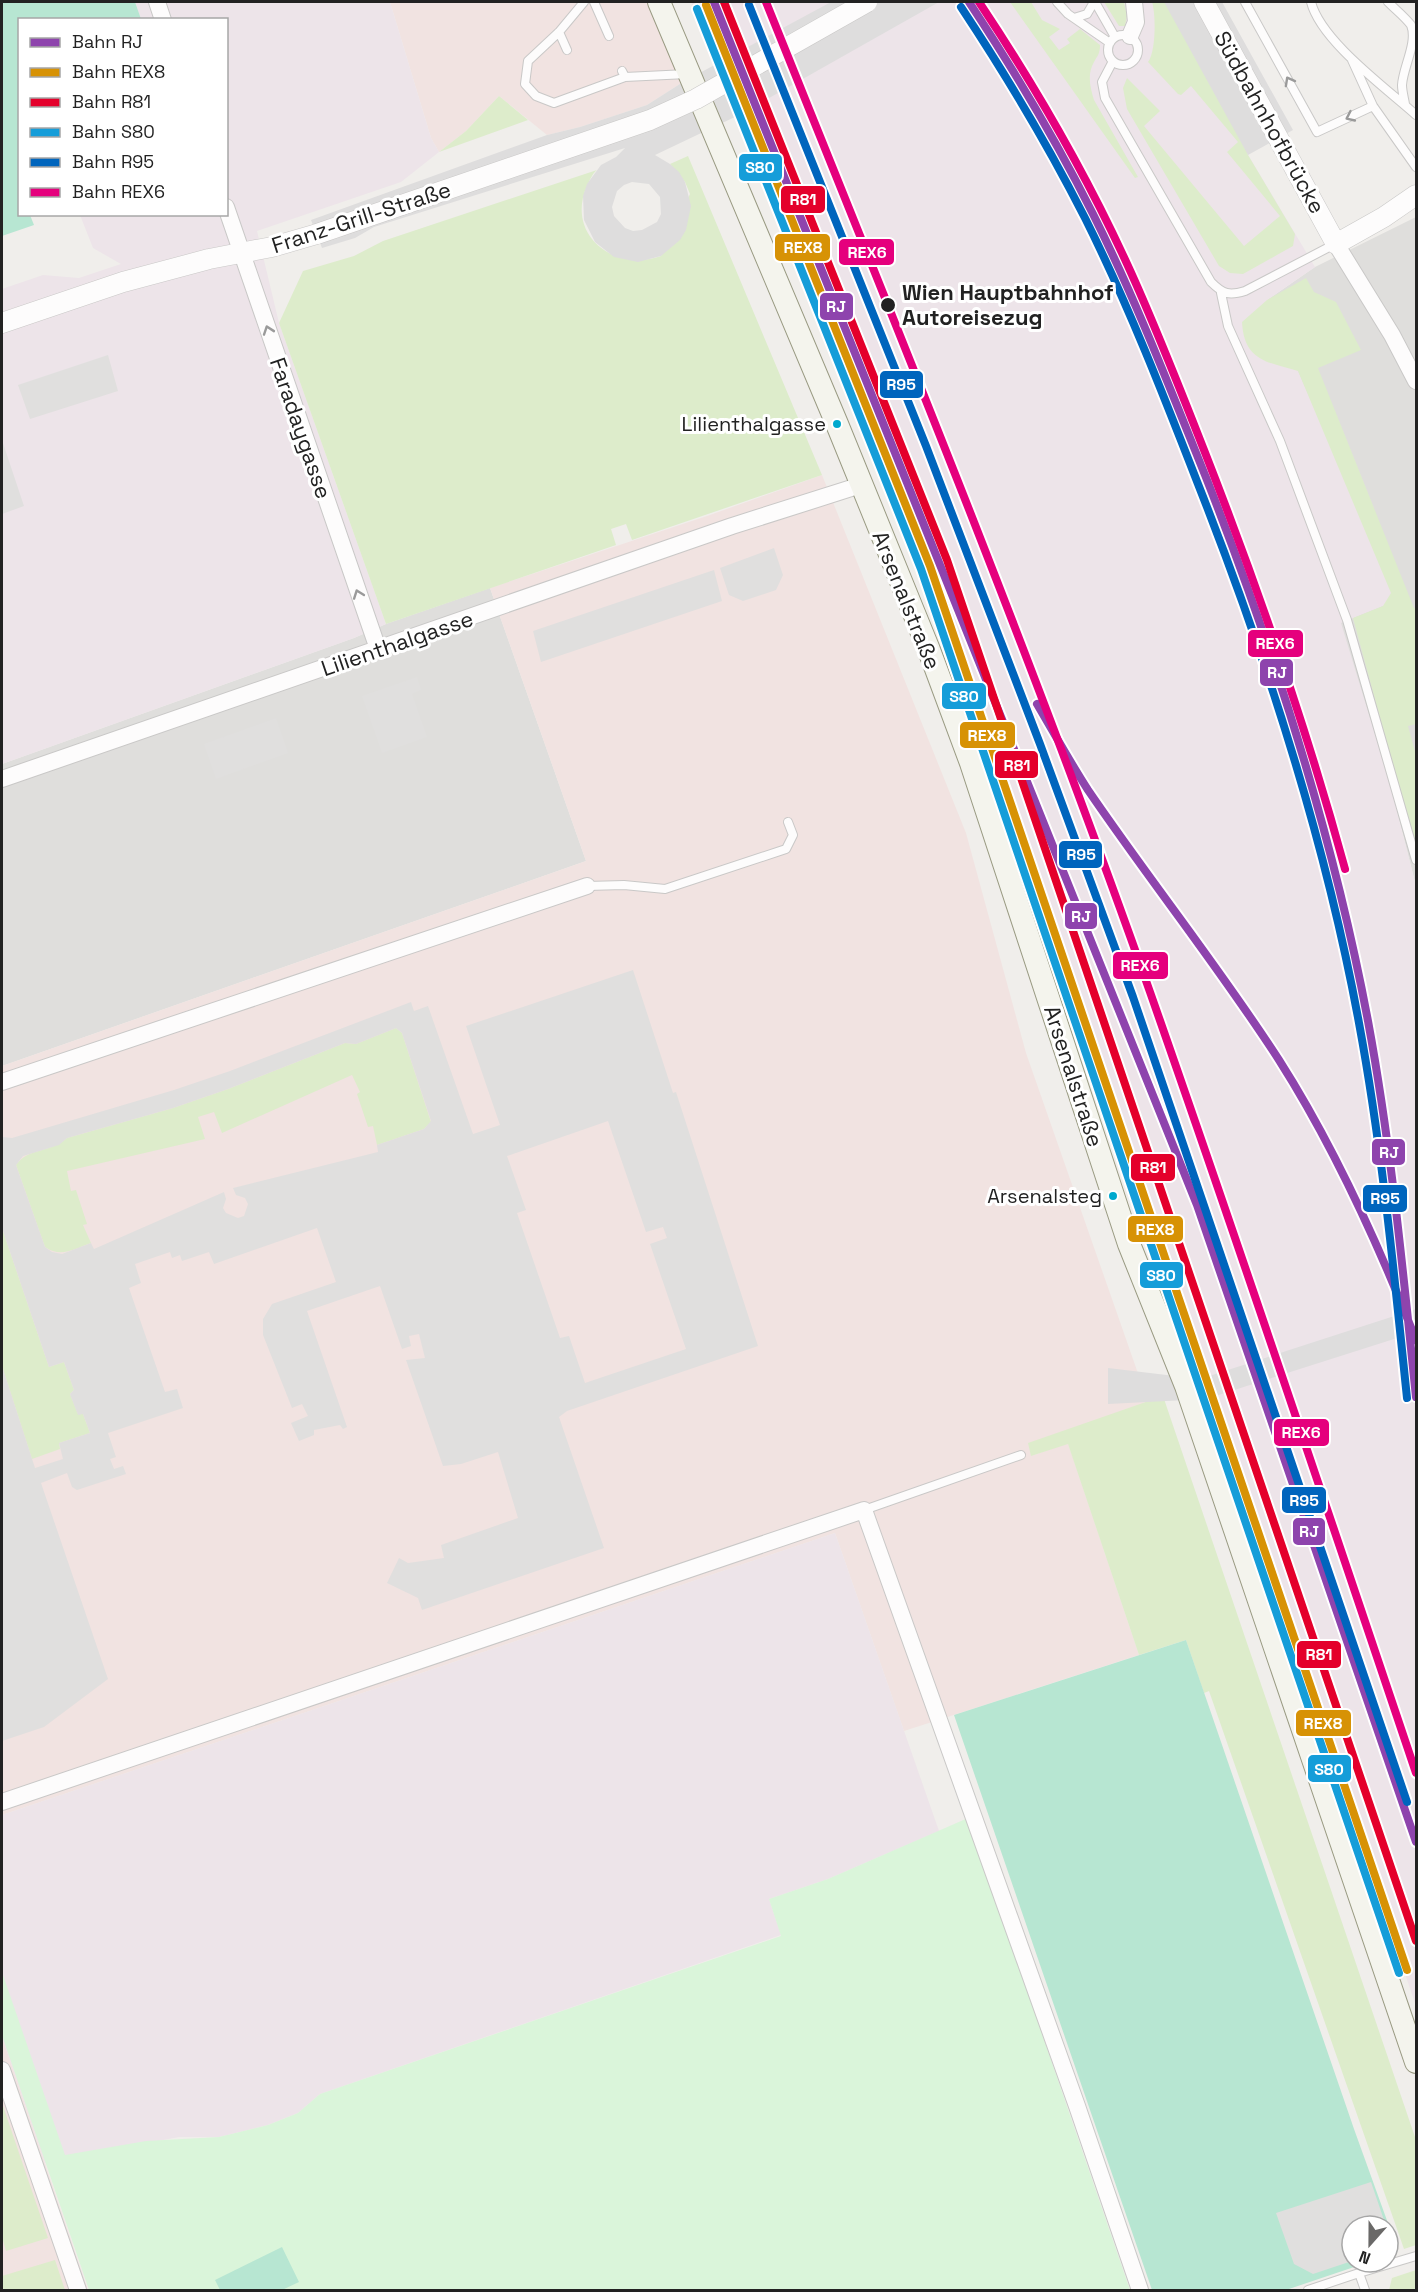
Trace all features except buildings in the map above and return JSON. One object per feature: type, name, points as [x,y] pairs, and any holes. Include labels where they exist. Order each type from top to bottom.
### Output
[{"type":"main road","name":"Arsenalstraße","points":[[659,2],[929,650],[971,763],[1119,1215],[1186,1386],[1416,2061]]},
{"type":"street","points":[[157,2],[162,18]]},
{"type":"street","name":"Franz-Grill-Straße","points":[[2,323],[123,282],[272,247],[316,234],[650,120],[713,90],[867,2]]},
{"type":"street","points":[[1118,39],[1136,22],[1134,2]]},
{"type":"street","name":"Südbahnhofbrücke","points":[[1204,2],[1336,243]]},
{"type":"street","points":[[1416,195],[1384,217],[1336,243],[1392,335],[1416,381]]},
{"type":"street","name":"Faradaygasse","points":[[228,213],[378,649]]},
{"type":"street","name":"Lilienthalgasse","points":[[2,779],[732,526],[861,486]]},
{"type":"street","points":[[2,1082],[587,886]]},
{"type":"street","points":[[2,1802],[864,1510],[1081,2117],[1140,2290]]},
{"type":"street","points":[[2,2070],[78,2290]]},
{"type":"lane","points":[[584,2],[559,32],[528,61],[525,84],[536,96],[554,103],[579,89],[623,74],[690,74]]},
{"type":"lane","points":[[594,2],[609,36]]},
{"type":"lane","points":[[1057,2],[1074,18],[1138,46],[1134,62],[1124,65],[1113,61],[1108,50],[1118,39]]},
{"type":"lane","points":[[1074,18],[1087,14],[1095,2],[1118,39]]},
{"type":"lane","points":[[1245,2],[1317,132],[1373,106]]},
{"type":"lane","points":[[1311,2],[1318,22],[1350,57],[1416,115]]},
{"type":"lane","points":[[1388,2],[1411,25],[1415,33],[1402,87],[1405,105]]},
{"type":"lane","points":[[559,32],[567,51]]},
{"type":"lane","points":[[1350,57],[1373,106],[1416,167]]},
{"type":"lane","points":[[1113,61],[1102,82],[1105,98],[1211,282],[1221,293],[1228,326],[1280,441],[1347,620],[1416,860]]},
{"type":"lane","points":[[1221,293],[1232,295],[1245,291],[1336,243]]},
{"type":"lane","points":[[587,886],[624,885],[665,889],[786,849],[793,835],[788,822]]},
{"type":"lane","points":[[864,1510],[1021,1455]]},
{"type":"lane","points":[[1400,2260],[1416,2256]]},
{"type":"lane","points":[[1308,2290],[1356,2274]]},
{"type":"lane","points":[[1359,2274],[1365,2290]]},
{"type":"shaded area","points":[[135,2],[390,2],[431,138],[439,152],[401,182],[257,231],[279,323],[386,624],[354,638],[2,764],[2,289],[43,275],[79,278],[121,264],[93,248],[80,216],[228,216],[228,18],[141,18]]},
{"type":"shaded area","points":[[390,2],[647,2],[683,82],[647,105],[580,127],[547,135],[499,96],[466,131],[439,152],[431,138]]},
{"type":"shaded area","points":[[691,2],[1157,2],[1315,267],[1267,300],[1398,600],[1341,623],[1390,784],[1416,886],[1416,2006],[1123,1148],[1071,989],[896,490],[811,280]]},
{"type":"shaded area","points":[[1416,217],[1416,886],[1390,784],[1340,623],[1267,300],[1315,267]]},
{"type":"shaded area","points":[[108,355],[118,391],[30,419],[18,385]]},
{"type":"shaded area","points":[[2,440],[24,506],[2,514]]},
{"type":"shaded area","points":[[822,475],[966,833],[1026,1053],[1148,1402],[1031,1456],[1068,1443],[1139,1655],[904,1731],[835,1533],[2,1815],[2,1066],[586,861],[490,588]]},
{"type":"shaded area","points":[[774,548],[783,575],[776,590],[743,601],[729,595],[720,568]]},
{"type":"shaded area","points":[[714,570],[722,601],[541,662],[533,631]]},
{"type":"shaded area","points":[[490,588],[586,861],[2,1066],[2,764]]},
{"type":"shaded area","points":[[417,677],[421,690],[412,694],[427,737],[382,753],[362,696]]},
{"type":"shaded area","points":[[276,718],[288,753],[216,779],[204,744]]},
{"type":"shaded area","points":[[633,970],[673,1093],[676,1092],[758,1346],[567,1411],[559,1417],[604,1548],[422,1610],[418,1598],[387,1583],[399,1558],[408,1563],[444,1558],[441,1545],[518,1518],[498,1452],[461,1464],[443,1466],[406,1360],[425,1358],[419,1334],[409,1336],[411,1346],[402,1349],[380,1286],[307,1311],[347,1427],[343,1429],[340,1425],[314,1430],[314,1435],[299,1441],[291,1423],[308,1416],[302,1404],[292,1408],[263,1335],[263,1319],[272,1304],[336,1282],[317,1228],[214,1264],[209,1252],[182,1261],[180,1255],[172,1258],[170,1252],[135,1264],[141,1283],[129,1288],[165,1392],[177,1389],[183,1408],[108,1433],[116,1457],[110,1459],[114,1469],[123,1466],[126,1474],[77,1490],[72,1487],[67,1473],[41,1483],[108,1679],[44,1727],[2,1741],[2,1366],[35,1468],[63,1459],[59,1443],[90,1433],[83,1414],[78,1415],[70,1394],[74,1390],[64,1362],[49,1367],[2,1228],[2,1137],[12,1138],[174,1090],[411,1002],[414,1011],[428,1006],[473,1134],[500,1125],[466,1026]],"holes":[[[396,1028],[402,1033],[431,1121],[424,1129],[377,1145],[378,1152],[233,1188],[236,1195],[245,1198],[248,1204],[244,1216],[238,1218],[226,1213],[223,1208],[226,1199],[224,1192],[94,1249],[91,1243],[62,1254],[52,1252],[45,1247],[16,1165],[23,1156],[59,1145],[67,1138],[173,1108],[345,1043],[356,1044]],[[608,1121],[646,1232],[663,1227],[667,1238],[650,1244],[686,1349],[585,1383],[569,1336],[560,1338],[517,1213],[526,1210],[507,1156]]]},
{"type":"shaded area","points":[[835,1533],[939,1831],[828,1879],[769,1899],[781,1935],[320,2094],[298,2113],[268,2125],[219,2137],[179,2137],[45,2163],[2,2037],[2,1815]]},
{"type":"shaded area","points":[[2,2037],[88,2290],[2,2290]]},
{"type":"shaded area","points":[[1371,2182],[1382,2214],[1340,2214],[1340,2265],[1313,2274],[1294,2264],[1276,2213]]},
{"type":"green space","points":[[2,2],[135,2],[141,18],[18,18],[18,216],[30,216],[34,225],[2,236]]},
{"type":"green space","points":[[1010,2],[1031,2],[1042,20],[1060,29],[1049,37],[1059,50],[1070,43],[1067,39],[1080,29],[1100,45],[1090,71],[1094,100],[1138,177],[1135,178]]},
{"type":"green space","points":[[1104,2],[1124,2],[1127,16],[1125,26],[1119,26]]},
{"type":"green space","points":[[1152,2],[1194,2],[1248,155],[1295,234],[1293,246],[1243,274],[1230,273],[1219,266],[1127,109],[1123,88],[1127,78],[1160,111],[1144,126],[1244,246],[1280,216],[1227,152],[1238,142],[1191,86],[1181,95],[1178,94],[1148,62],[1153,50]]},
{"type":"green space","points":[[499,96],[528,120],[439,152],[466,131]]},
{"type":"green space","points":[[688,156],[822,475],[632,540],[626,524],[611,529],[616,545],[386,624],[279,323],[303,271],[354,256],[383,241],[597,170],[587,186],[582,204],[583,220],[589,234],[598,246],[627,259],[644,260],[661,256],[690,194],[685,182],[670,164]]},
{"type":"green space","points":[[1306,278],[1314,292],[1336,302],[1361,350],[1318,368],[1414,608],[1416,608],[1416,724],[1408,726],[1416,755],[1416,852],[1353,618],[1383,606],[1391,593],[1298,371],[1267,362],[1259,357],[1252,352],[1244,335],[1242,322],[1267,300]]},
{"type":"green space","points":[[396,1028],[402,1033],[431,1122],[424,1129],[377,1145],[373,1126],[368,1127],[357,1094],[360,1092],[352,1075],[222,1133],[214,1112],[198,1117],[205,1139],[67,1171],[71,1191],[76,1190],[87,1224],[83,1225],[91,1243],[62,1252],[45,1247],[16,1165],[27,1155],[54,1146],[67,1138],[173,1108],[345,1043],[356,1044]]},
{"type":"green space","points":[[2,1228],[49,1367],[64,1362],[74,1390],[70,1394],[78,1414],[83,1414],[90,1433],[59,1443],[60,1449],[32,1459],[2,1366]]},
{"type":"green space","points":[[1163,1396],[1416,2140],[1416,2245],[1404,2249],[1400,2238],[1400,2214],[1392,2214],[1209,1691],[1204,1693],[1186,1640],[1139,1655],[1068,1444],[1031,1456],[1028,1443]]},
{"type":"green space","points":[[1186,1640],[1385,2214],[1340,2214],[1340,2272],[1286,2290],[1152,2290],[954,1715]]},
{"type":"green space","points":[[968,1818],[1130,2290],[89,2290],[2,2035],[2,1972],[65,2155],[146,2141],[219,2137],[268,2125],[298,2113],[320,2094],[781,1936],[769,1899],[828,1879]]},
{"type":"green space","points":[[2,2103],[48,2238],[6,2251],[2,2237]]},
{"type":"green space","points":[[282,2247],[299,2282],[282,2290],[220,2290],[215,2280]]},
{"type":"green space","points":[[55,2260],[65,2290],[2,2290],[2,2276]]},
{"type":"green space","points":[[1416,2270],[1416,2290],[1389,2290],[1392,2278]]},
{"type":"pier","points":[[831,2],[939,2],[739,115],[655,155],[679,172],[685,182],[691,206],[686,230],[680,240],[661,256],[638,262],[614,257],[595,242],[584,220],[583,196],[587,184],[601,165],[616,157],[625,148],[374,227],[355,238],[322,248],[311,220],[547,135],[580,127],[647,105],[683,82]],"holes":[[[632,182],[649,184],[660,197],[661,214],[657,222],[642,230],[633,231],[625,228],[614,216],[612,207],[617,191]]]},
{"type":"pier","points":[[1164,2],[1222,2],[1293,130],[1248,155]]},
{"type":"pier","points":[[1416,1309],[1416,1332],[1206,1399],[1108,1404],[1108,1368],[1200,1379]]},
{"type":"rail line","name":"RJ","points":[[714,2],[1197,1205],[1416,1842]]},
{"type":"rail line","name":"R81","points":[[724,2],[947,560],[1416,1941]]},
{"type":"rail line","name":"REX6","points":[[766,2],[963,495],[1105,867],[1218,1187],[1416,1773]]},
{"type":"rail line","name":"RJ","points":[[969,2],[1049,132],[1079,186],[1124,279],[1207,480],[1279,679],[1320,814],[1338,883],[1368,1021],[1390,1161],[1416,1397]]},
{"type":"rail line","name":"REX6","points":[[979,2],[1040,98],[1077,164],[1128,266],[1168,358],[1262,606],[1314,763],[1345,869]]},
{"type":"rail line","name":"REX8","points":[[706,5],[930,566],[1407,1970]]},
{"type":"rail line","name":"R95","points":[[749,5],[926,446],[1040,744],[1133,997],[1407,1802]]},
{"type":"rail line","name":"R95","points":[[961,7],[1041,137],[1085,218],[1116,283],[1223,550],[1292,750],[1329,885],[1359,1023],[1381,1163],[1407,1398]]},
{"type":"rail line","name":"S80","points":[[697,9],[921,569],[1399,1973]]},
{"type":"rail line","name":"RJ","points":[[1037,704],[1088,790],[1233,991],[1299,1093],[1354,1197],[1416,1340]]},
{"type":"place","name":"Wien Hauptbahnhof Autoreisezug","points":[[888,305]]},
{"type":"place","name":"Lilienthalgasse","points":[[837,424]]},
{"type":"place","name":"Arsenalsteg","points":[[1113,1196]]}]
